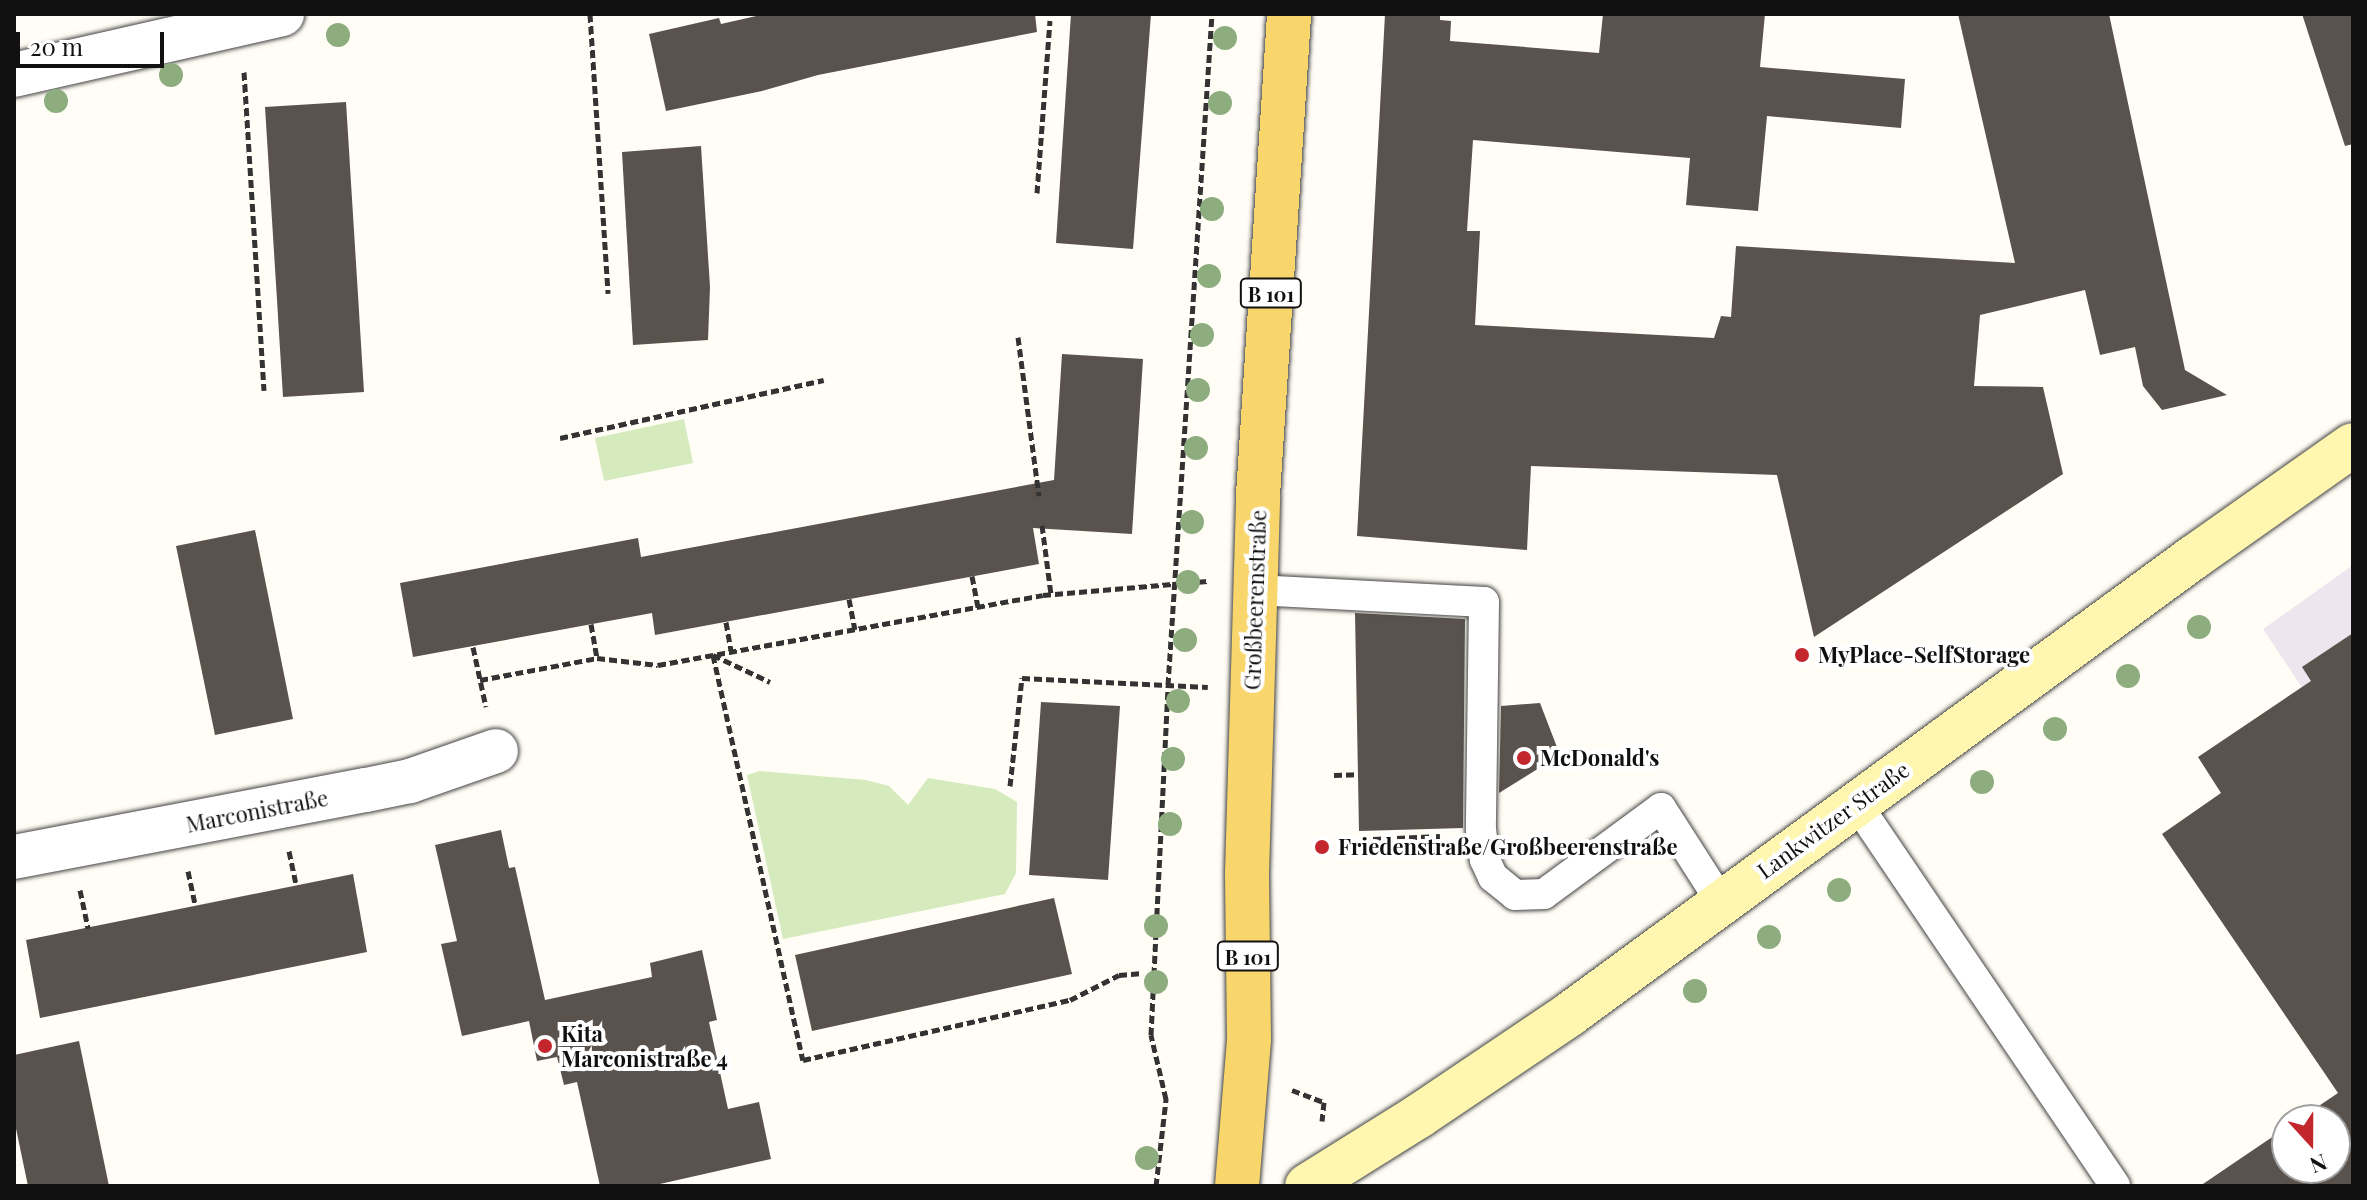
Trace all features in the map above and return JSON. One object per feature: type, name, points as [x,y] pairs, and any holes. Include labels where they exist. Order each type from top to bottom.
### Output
[{"type":"main road","name":"Großbeerenstraße","points":[[1237,1186],[1247,1075],[1247,873],[1256,584],[1289,14]]},
{"type":"main road","name":"Lankwitzer Straße","points":[[1311,1183],[1570,1014],[1856,803],[2353,445]]},
{"type":"street","points":[[14,75],[282,14]]},
{"type":"street","name":"Marconistraße","points":[[14,857],[381,787],[496,751]]},
{"type":"lane","points":[[1256,584],[1484,602],[1482,835],[1485,860],[1497,881],[1515,895],[1536,897],[1552,889],[1661,808],[1721,902]]},
{"type":"lane","points":[[1856,803],[2115,1186]]},
{"type":"path","points":[[590,14],[608,293]]},
{"type":"path","points":[[1156,1186],[1166,1099],[1151,1035],[1173,584],[1212,14]]},
{"type":"path","points":[[1037,193],[1050,20]]},
{"type":"path","points":[[244,70],[264,390]]},
{"type":"path","points":[[1018,337],[1039,496]]},
{"type":"path","points":[[560,438],[824,380]]},
{"type":"path","points":[[1042,525],[1051,594]]},
{"type":"path","points":[[972,576],[978,607]]},
{"type":"path","points":[[480,680],[597,658],[658,665],[1051,594],[1173,584],[1256,584]]},
{"type":"path","points":[[849,599],[855,629]]},
{"type":"path","points":[[726,622],[731,651]]},
{"type":"path","points":[[591,624],[597,658]]},
{"type":"path","points":[[473,647],[496,751]]},
{"type":"path","points":[[713,655],[770,682]]},
{"type":"path","points":[[713,655],[803,1060],[1070,1000],[1119,975],[1143,973]]},
{"type":"path","points":[[1010,786],[1022,678],[1253,689]]},
{"type":"path","points":[[1334,775],[1358,774]]},
{"type":"path","points":[[1373,839],[1482,835]]},
{"type":"path","points":[[287,841],[296,885]]},
{"type":"path","points":[[186,862],[195,905]]},
{"type":"path","points":[[79,885],[88,928]]},
{"type":"path","points":[[1247,1075],[1324,1102],[1311,1183]]},
{"type":"shaded area","points":[[2353,565],[2353,764],[2263,629]]},
{"type":"green space","points":[[684,419],[693,463],[604,481],[595,438]]},
{"type":"green space","points":[[760,771],[866,780],[889,786],[908,805],[928,778],[995,789],[1017,802],[1016,873],[1005,894],[783,939],[747,775]]},
{"type":"building","points":[[765,14],[1035,14],[1037,32],[818,75],[762,91],[666,111],[649,34],[719,18],[721,24]]},
{"type":"building","points":[[1071,14],[1151,14],[1133,249],[1056,243]]},
{"type":"building","points":[[1385,14],[1440,14],[1440,20],[1451,21],[1450,41],[1599,53],[1603,14],[1765,14],[1760,67],[1905,79],[1901,128],[1767,116],[1758,211],[1686,205],[1690,158],[1473,140],[1467,231],[1480,231],[1475,325],[1714,338],[1721,316],[1731,317],[1736,246],[2015,263],[1958,14],[2109,14],[2185,370],[2227,395],[2162,410],[2143,386],[2135,347],[2100,355],[2085,290],[1980,315],[1974,386],[2043,387],[2063,474],[1814,637],[1777,475],[1531,466],[1527,550],[1357,536]]},
{"type":"building","points":[[2302,14],[2353,14],[2353,144],[2345,146]]},
{"type":"building","points":[[346,102],[364,392],[283,397],[265,107]]},
{"type":"building","points":[[701,146],[710,287],[708,340],[633,345],[622,152]]},
{"type":"building","points":[[1062,354],[1143,359],[1132,534],[1033,528],[1039,564],[655,635],[652,613],[413,657],[400,583],[638,538],[641,557],[1054,480]]},
{"type":"building","points":[[255,530],[293,719],[215,735],[176,546]]},
{"type":"building","points":[[1355,613],[1465,619],[1463,828],[1359,831]]},
{"type":"building","points":[[2353,633],[2353,1186],[2200,1186],[2271,1138],[2271,1184],[2351,1184],[2351,1104],[2322,1104],[2338,1093],[2162,834],[2221,793],[2198,757],[2311,681],[2302,667]]},
{"type":"building","points":[[1041,702],[1120,706],[1108,880],[1029,875]]},
{"type":"building","points":[[1540,703],[1560,755],[1499,793],[1501,706]]},
{"type":"building","points":[[501,830],[509,868],[515,867],[545,1000],[652,977],[650,963],[702,950],[717,1020],[709,1022],[728,1109],[759,1102],[771,1159],[651,1186],[600,1186],[577,1082],[564,1085],[557,1057],[537,1061],[529,1021],[462,1036],[441,944],[457,941],[435,845]]},
{"type":"building","points":[[353,874],[367,952],[40,1018],[26,940]]},
{"type":"building","points":[[1054,898],[1072,974],[812,1031],[795,955]]},
{"type":"building","points":[[79,1041],[109,1186],[28,1186],[14,1119],[14,1055]]},
{"type":"place","name":"MyPlace-SelfStorage","points":[[1802,655]]},
{"type":"place","name":"McDonald's","points":[[1524,758]]},
{"type":"place","name":"Friedenstraße/Großbeerenstraße","points":[[1322,847]]},
{"type":"place","name":"Kita Marconistraße 4","points":[[545,1046]]}]
